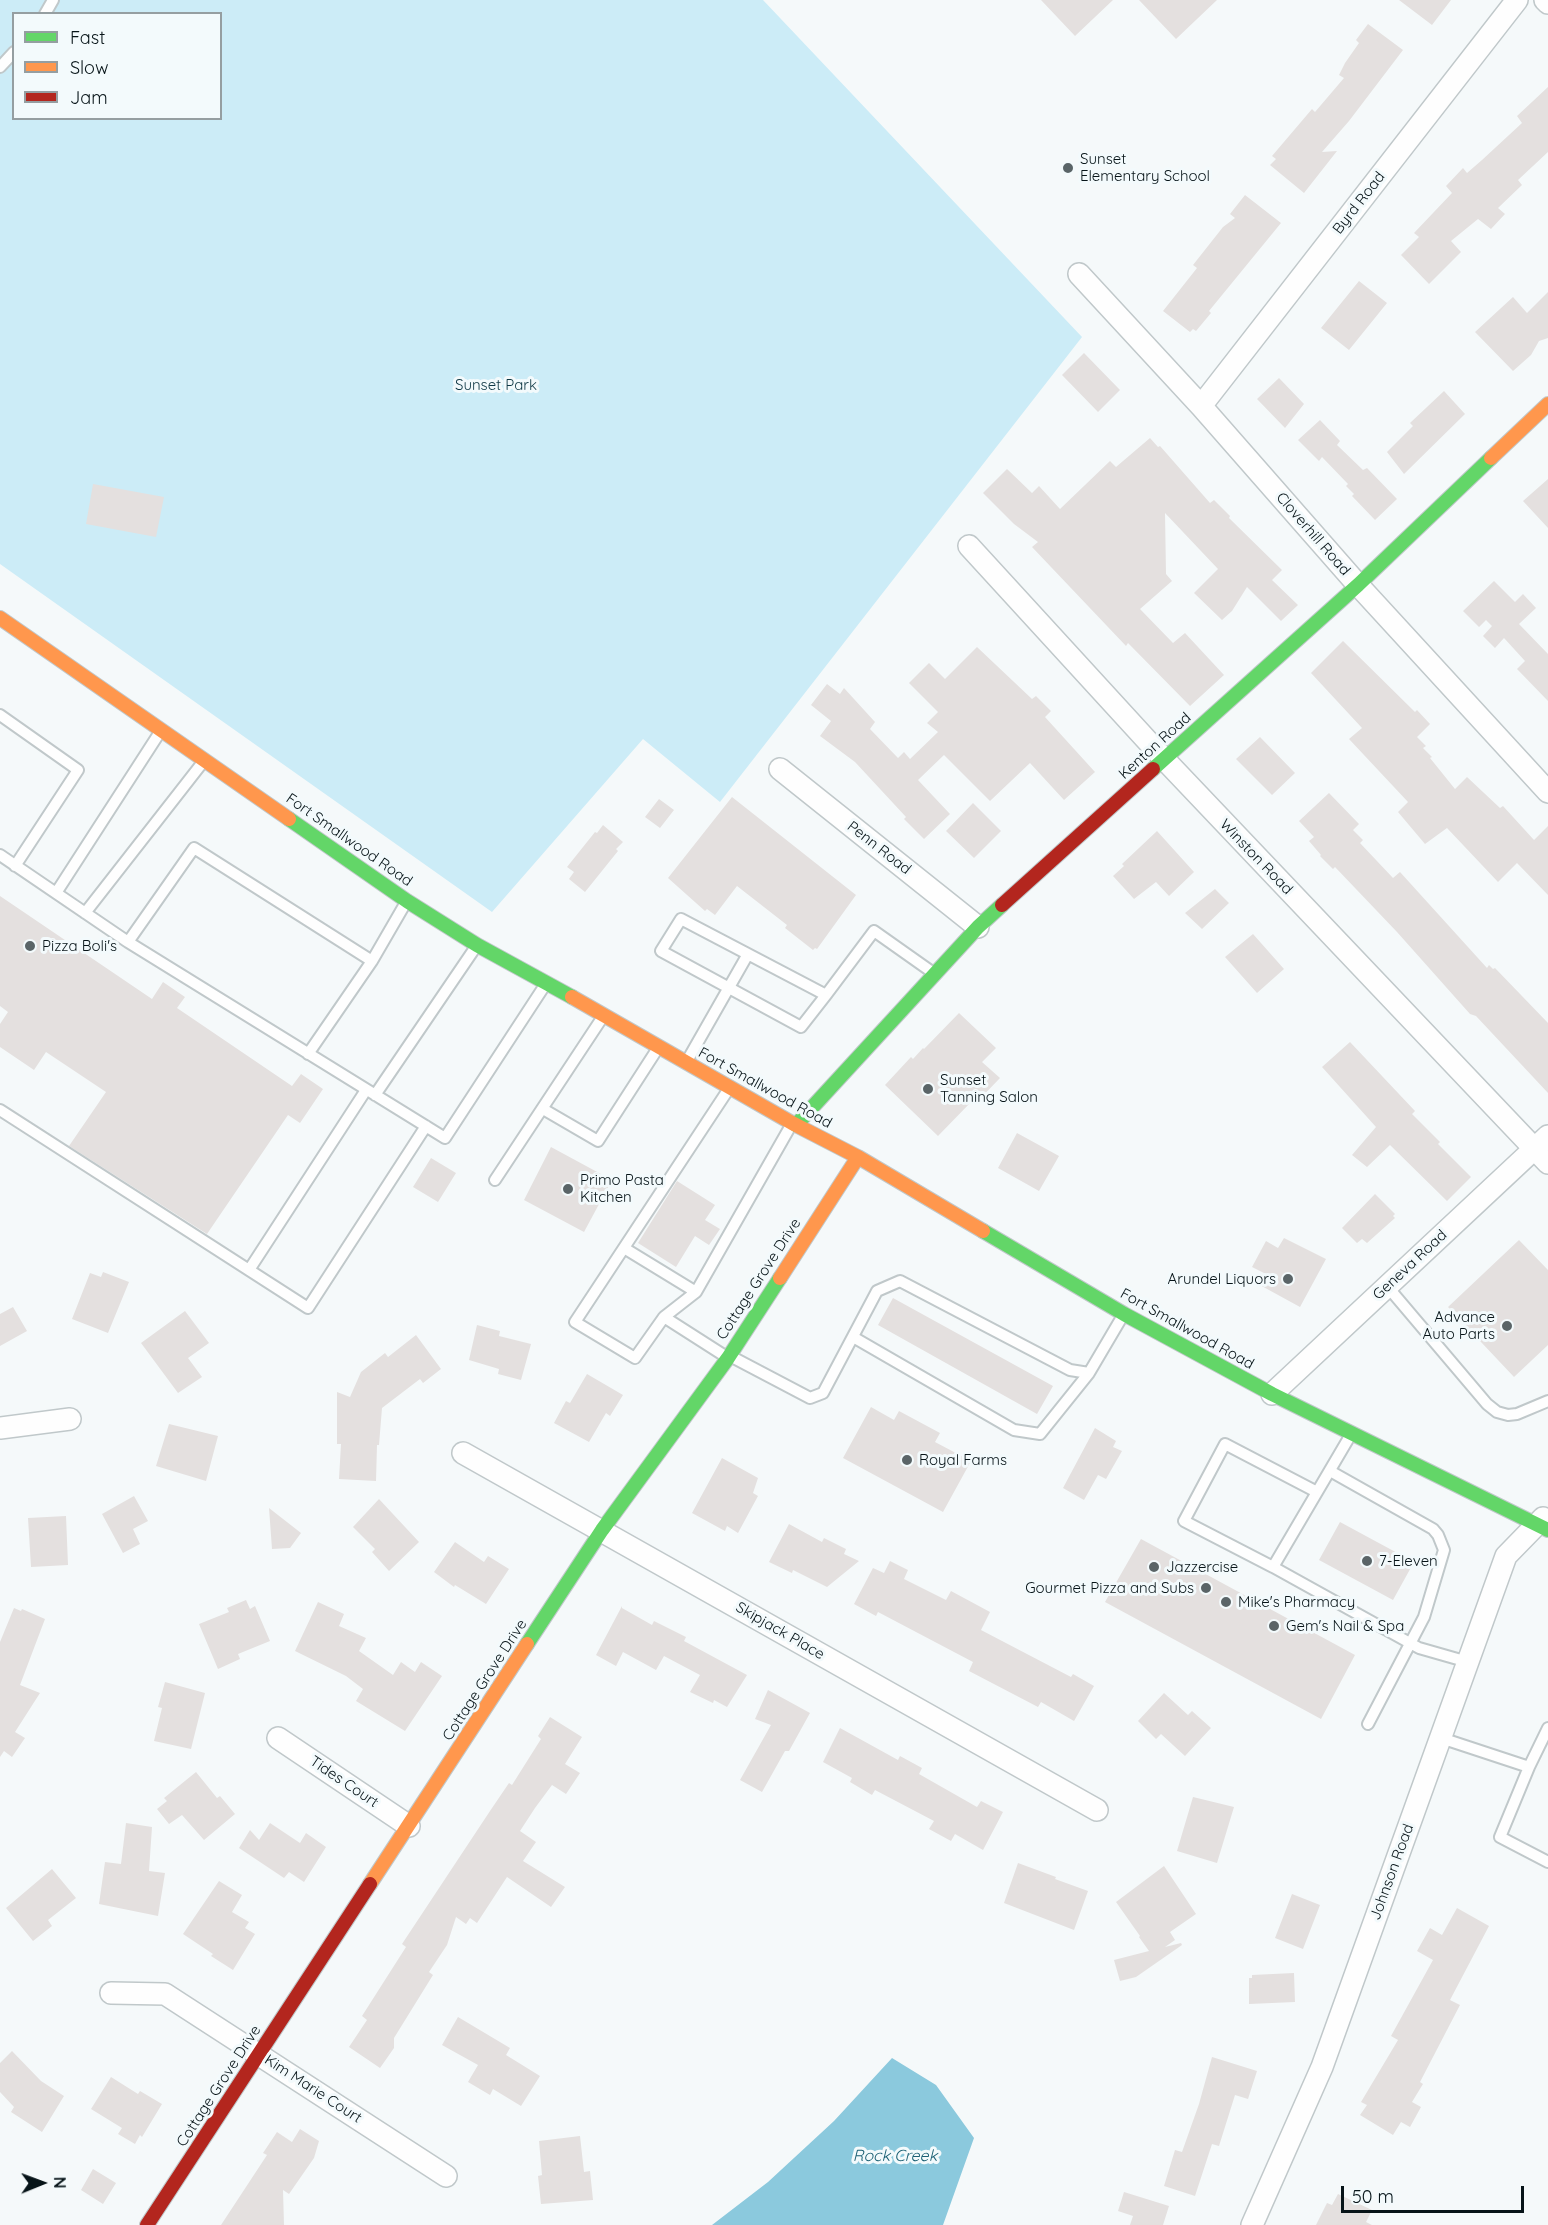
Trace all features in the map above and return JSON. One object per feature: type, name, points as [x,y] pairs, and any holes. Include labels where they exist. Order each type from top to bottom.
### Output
[{"type":"street","name":"Byrd Road","points":[[1201,406],[1517,0]]},
{"type":"street","name":"Cloverhill Road","points":[[1079,274],[1201,406],[1358,585],[1544,780]]},
{"type":"street","name":"Kenton Road","points":[[794,1124],[978,927],[1358,585],[1548,404]]},
{"type":"street","name":"Winston Road","points":[[969,546],[1165,760],[1543,1149]]},
{"type":"street","name":"Fort Smallwood Road","points":[[0,618],[407,901],[477,945],[794,1124],[858,1157],[1124,1314],[1272,1394],[1544,1522]]},
{"type":"street","name":"Penn Road","points":[[780,769],[978,927]]},
{"type":"street","name":"Geneva Road","points":[[1272,1394],[1387,1286],[1543,1149]]},
{"type":"street","name":"Cottage Grove Drive","points":[[147,2225],[602,1530],[729,1356],[858,1157]]},
{"type":"street","points":[[0,1428],[70,1419]]},
{"type":"street","name":"Skipjack Place","points":[[463,1453],[1097,1810]]},
{"type":"street","name":"Johnson Road","points":[[1252,2225],[1267,2197],[1322,2067],[1506,1556],[1544,1522]]},
{"type":"street","name":"Tides Court","points":[[278,1738],[409,1826]]},
{"type":"street","name":"Kim Marie Court","points":[[111,1993],[165,1994],[446,2176]]},
{"type":"lane","points":[[0,67],[12,54]]},
{"type":"lane","points":[[0,715],[78,770],[15,866]]},
{"type":"lane","points":[[56,893],[162,729]]},
{"type":"lane","points":[[85,913],[205,759]]},
{"type":"lane","points":[[128,942],[194,848],[372,961]]},
{"type":"lane","points":[[0,855],[128,942],[445,1138],[547,983]]},
{"type":"lane","points":[[308,1054],[372,961],[407,901]]},
{"type":"lane","points":[[826,995],[681,919],[661,951],[801,1027],[826,995],[874,931],[935,974]]},
{"type":"lane","points":[[249,1270],[370,1092],[477,945]]},
{"type":"lane","points":[[686,1063],[748,954]]},
{"type":"lane","points":[[495,1180],[603,1015]]},
{"type":"lane","points":[[543,1109],[598,1141],[659,1047]]},
{"type":"lane","points":[[729,1087],[575,1322],[635,1358],[664,1317],[696,1292],[794,1124]]},
{"type":"lane","points":[[0,1110],[308,1308],[426,1126]]},
{"type":"lane","points":[[624,1248],[696,1292]]},
{"type":"lane","points":[[664,1317],[729,1356],[810,1398],[823,1393],[877,1291],[900,1281],[1070,1370],[1089,1373]]},
{"type":"lane","points":[[1387,1286],[1487,1404],[1497,1412],[1508,1415],[1517,1414],[1548,1401]]},
{"type":"lane","points":[[853,1337],[1014,1430],[1040,1434],[1089,1373],[1124,1314]]},
{"type":"lane","points":[[1273,1568],[1352,1433]]},
{"type":"lane","points":[[1317,1492],[1225,1444],[1184,1521],[1419,1648],[1468,1662]]},
{"type":"lane","points":[[1330,1471],[1426,1525],[1438,1535],[1444,1550],[1424,1617],[1368,1724]]},
{"type":"lane","points":[[1548,1728],[1529,1767],[1500,1838],[1548,1862]]},
{"type":"lane","points":[[1441,1738],[1529,1767]]},
{"type":"green space","name":"Sunset Park","points":[[0,0],[763,0],[1082,337],[720,802],[643,739],[492,912],[0,564]]},
{"type":"water","name":"Rock Creek","points":[[892,2058],[936,2085],[974,2138],[943,2225],[712,2225],[768,2182],[834,2121]]},
{"type":"building","points":[[1041,0],[1113,0],[1075,36]]},
{"type":"building","points":[[1139,0],[1217,0],[1176,39]]},
{"type":"building","points":[[1399,0],[1451,0],[1432,25]]},
{"type":"building","points":[[1368,24],[1403,50],[1349,121],[1322,152],[1337,151],[1304,193],[1270,165],[1276,159],[1272,156],[1312,109],[1315,112],[1344,78],[1339,75],[1359,43],[1356,40]]},
{"type":"building","points":[[1548,87],[1548,152],[1518,180],[1522,185],[1498,208],[1505,214],[1491,229],[1478,219],[1451,241],[1461,252],[1429,284],[1401,255],[1419,237],[1414,233],[1452,193],[1446,186],[1463,168],[1467,173],[1522,123],[1517,116]]},
{"type":"building","points":[[1245,195],[1281,223],[1209,311],[1211,313],[1196,331],[1193,329],[1190,332],[1163,311],[1197,268],[1193,265],[1223,227],[1235,218],[1230,214]]},
{"type":"building","points":[[1359,281],[1387,303],[1349,350],[1321,328]]},
{"type":"building","points":[[1548,292],[1548,338],[1539,341],[1531,355],[1513,371],[1475,332],[1513,297],[1527,313]]},
{"type":"building","points":[[1084,353],[1120,390],[1098,412],[1062,375]]},
{"type":"building","points":[[1279,378],[1304,404],[1285,428],[1257,399]]},
{"type":"building","points":[[1444,391],[1465,414],[1404,474],[1387,452],[1413,426],[1410,423]]},
{"type":"building","points":[[1320,420],[1340,441],[1337,445],[1363,470],[1367,468],[1397,499],[1375,520],[1352,496],[1354,494],[1346,486],[1348,484],[1322,457],[1319,461],[1298,440]]},
{"type":"building","points":[[1150,438],[1158,447],[1160,446],[1210,503],[1214,500],[1282,570],[1272,580],[1298,605],[1281,621],[1247,587],[1232,611],[1222,620],[1194,593],[1218,569],[1165,513],[1166,574],[1172,581],[1140,609],[1173,643],[1185,633],[1224,675],[1190,706],[1128,643],[1126,646],[1032,547],[1038,542],[1014,524],[983,493],[1007,469],[1032,493],[1039,486],[1060,509],[1110,461],[1116,467]]},
{"type":"building","points":[[1548,479],[1548,528],[1523,501]]},
{"type":"building","points":[[93,484],[164,497],[156,537],[86,524]]},
{"type":"building","points":[[1494,581],[1515,602],[1523,594],[1536,608],[1519,624],[1548,654],[1548,701],[1517,669],[1525,661],[1504,638],[1495,648],[1483,636],[1492,626],[1486,620],[1479,627],[1463,611]]},
{"type":"building","points":[[1343,641],[1430,724],[1417,737],[1426,746],[1423,748],[1455,789],[1467,777],[1500,808],[1503,806],[1534,840],[1548,826],[1548,895],[1517,863],[1498,882],[1447,828],[1425,844],[1398,812],[1408,802],[1349,739],[1362,728],[1311,673]]},
{"type":"building","points":[[977,647],[1032,699],[1036,696],[1051,711],[1045,717],[1095,772],[1064,800],[1030,763],[990,801],[944,755],[918,780],[950,814],[924,839],[855,762],[820,736],[831,721],[811,705],[827,684],[840,694],[844,688],[875,722],[870,729],[898,758],[904,752],[910,759],[938,732],[927,723],[938,712],[909,683],[929,663],[945,679]]},
{"type":"building","points":[[1260,737],[1295,773],[1272,795],[1236,759]]},
{"type":"building","points":[[1329,793],[1359,824],[1353,830],[1363,840],[1360,843],[1393,878],[1400,872],[1487,968],[1489,965],[1495,968],[1548,1023],[1548,1093],[1476,1016],[1470,1014],[1335,867],[1333,869],[1320,856],[1309,841],[1314,837],[1299,821]]},
{"type":"building","points":[[732,797],[856,895],[817,949],[813,950],[785,928],[787,925],[737,886],[715,915],[707,909],[705,911],[668,878]]},
{"type":"building","points":[[659,799],[674,810],[660,828],[645,817]]},
{"type":"building","points":[[973,803],[1001,831],[974,858],[946,831]]},
{"type":"building","points":[[603,825],[623,842],[585,892],[569,879],[574,872],[567,867]]},
{"type":"building","points":[[1157,831],[1194,872],[1169,896],[1156,882],[1134,899],[1113,876],[1124,866],[1122,864]]},
{"type":"building","points":[[1215,889],[1229,903],[1202,929],[1185,913]]},
{"type":"building","points":[[0,896],[152,999],[163,982],[185,997],[177,1008],[292,1086],[301,1074],[323,1089],[300,1123],[288,1115],[207,1234],[69,1146],[106,1092],[46,1052],[34,1070],[0,1047],[0,1024],[8,1012],[0,1006]]},
{"type":"building","points":[[1253,934],[1284,969],[1257,993],[1225,957]]},
{"type":"building","points":[[959,1013],[996,1048],[982,1062],[1000,1078],[976,1103],[973,1100],[938,1136],[885,1085],[911,1057],[913,1059],[924,1049]]},
{"type":"building","points":[[1350,1042],[1415,1111],[1412,1114],[1440,1142],[1438,1144],[1471,1177],[1447,1201],[1390,1145],[1367,1167],[1352,1155],[1376,1127],[1322,1067]]},
{"type":"building","points":[[1017,1133],[1059,1156],[1039,1191],[998,1168]]},
{"type":"building","name":"Primo Pasta Kitchen","points":[[551,1147],[612,1180],[584,1232],[524,1200]]},
{"type":"building","points":[[431,1158],[456,1173],[438,1202],[413,1187]]},
{"type":"building","points":[[677,1181],[715,1205],[705,1220],[720,1229],[709,1245],[695,1236],[676,1267],[638,1243]]},
{"type":"building","points":[[1375,1194],[1395,1214],[1393,1216],[1395,1218],[1367,1243],[1362,1239],[1357,1243],[1342,1228]]},
{"type":"building","name":"Arundel Liquors","points":[[1284,1238],[1326,1259],[1300,1307],[1258,1284],[1264,1273],[1252,1267],[1266,1241],[1278,1248]]},
{"type":"building","name":"Advance Auto Parts","points":[[1519,1240],[1548,1270],[1548,1345],[1514,1377],[1448,1307]]},
{"type":"building","points":[[103,1272],[129,1282],[108,1333],[72,1319],[90,1273],[101,1277]]},
{"type":"building","points":[[893,1298],[1053,1386],[1037,1414],[878,1325]]},
{"type":"building","points":[[13,1307],[27,1331],[0,1346],[0,1314]]},
{"type":"building","points":[[185,1311],[209,1343],[188,1358],[202,1377],[178,1393],[141,1343]]},
{"type":"building","points":[[477,1325],[500,1331],[499,1336],[531,1344],[521,1380],[498,1374],[499,1369],[469,1360]]},
{"type":"building","points":[[416,1335],[441,1369],[423,1383],[420,1379],[382,1408],[379,1445],[377,1445],[376,1481],[339,1479],[341,1444],[337,1444],[337,1392],[350,1397],[361,1372],[385,1353],[388,1357]]},
{"type":"building","points":[[587,1374],[623,1395],[610,1416],[606,1413],[589,1442],[554,1423],[566,1401],[570,1403]]},
{"type":"building","name":"Royal Farms","points":[[871,1407],[894,1420],[899,1411],[940,1433],[935,1442],[971,1461],[943,1512],[843,1458]]},
{"type":"building","points":[[169,1424],[218,1436],[206,1481],[156,1466]]},
{"type":"building","points":[[1095,1428],[1116,1441],[1113,1447],[1122,1451],[1106,1479],[1098,1475],[1084,1500],[1063,1488]]},
{"type":"building","points":[[722,1458],[758,1478],[753,1493],[758,1496],[738,1533],[727,1526],[725,1531],[692,1513]]},
{"type":"building","points":[[134,1496],[148,1521],[133,1529],[140,1544],[123,1553],[102,1514]]},
{"type":"building","points":[[379,1499],[419,1542],[389,1571],[372,1552],[375,1549],[353,1527]]},
{"type":"building","points":[[269,1508],[301,1533],[290,1548],[272,1549]]},
{"type":"building","points":[[66,1516],[68,1565],[31,1567],[28,1518]]},
{"type":"building","name":"7-Eleven","points":[[1340,1522],[1414,1562],[1393,1600],[1319,1560]]},
{"type":"building","points":[[789,1524],[822,1542],[824,1538],[846,1549],[844,1554],[859,1561],[827,1587],[793,1570],[792,1573],[769,1562]]},
{"type":"building","points":[[1141,1539],[1355,1655],[1321,1719],[1105,1602]]},
{"type":"building","points":[[455,1542],[484,1562],[488,1556],[509,1569],[486,1604],[455,1585],[454,1587],[434,1572]]},
{"type":"building","points":[[890,1561],[908,1570],[904,1579],[946,1600],[951,1591],[990,1612],[981,1630],[1071,1677],[1073,1674],[1094,1686],[1074,1721],[1041,1702],[1038,1707],[969,1671],[973,1662],[878,1612],[876,1616],[854,1604],[873,1568],[884,1573]]},
{"type":"building","points":[[246,1600],[250,1609],[255,1606],[270,1641],[238,1654],[240,1659],[218,1669],[199,1624],[229,1612],[227,1608]]},
{"type":"building","points":[[318,1602],[344,1614],[339,1626],[366,1638],[359,1651],[393,1675],[401,1662],[415,1672],[421,1662],[442,1676],[405,1731],[356,1701],[363,1689],[346,1676],[295,1651]]},
{"type":"building","points":[[622,1606],[652,1625],[654,1621],[686,1637],[684,1641],[747,1675],[727,1707],[690,1692],[700,1675],[664,1656],[656,1670],[623,1652],[616,1666],[596,1655]]},
{"type":"building","points":[[14,1608],[45,1619],[20,1685],[40,1693],[15,1732],[25,1738],[12,1757],[4,1751],[0,1757],[0,1642]]},
{"type":"building","points":[[165,1682],[205,1693],[191,1749],[154,1741],[162,1708],[158,1707]]},
{"type":"building","points":[[768,1690],[810,1713],[762,1792],[740,1780],[771,1725],[755,1719]]},
{"type":"building","points":[[1164,1693],[1188,1715],[1192,1711],[1211,1728],[1185,1756],[1161,1734],[1156,1739],[1138,1721]]},
{"type":"building","points":[[550,1717],[582,1737],[565,1764],[580,1773],[566,1794],[552,1785],[520,1831],[536,1842],[523,1861],[565,1887],[551,1907],[507,1877],[477,1923],[470,1918],[466,1924],[456,1917],[447,1945],[429,1972],[433,1975],[394,2038],[394,2048],[380,2068],[349,2047],[367,2020],[362,2016],[406,1947],[402,1944],[509,1783],[512,1785],[541,1739],[538,1736]]},
{"type":"building","points":[[840,1728],[898,1760],[900,1756],[922,1768],[919,1774],[977,1807],[981,1801],[1003,1812],[983,1850],[955,1834],[951,1841],[929,1829],[934,1821],[875,1790],[872,1795],[850,1782],[852,1778],[823,1762]]},
{"type":"building","points":[[196,1772],[217,1798],[220,1796],[235,1814],[204,1840],[182,1815],[169,1824],[157,1809],[167,1801],[164,1798]]},
{"type":"building","points":[[1193,1797],[1234,1807],[1217,1863],[1177,1851]]},
{"type":"building","points":[[126,1823],[152,1827],[149,1871],[165,1873],[158,1916],[99,1904],[105,1862],[121,1864]]},
{"type":"building","points":[[270,1823],[300,1843],[306,1833],[326,1847],[304,1882],[289,1872],[284,1878],[239,1848],[250,1830],[259,1840]]},
{"type":"building","points":[[1018,1863],[1088,1891],[1074,1930],[1004,1903]]},
{"type":"building","points":[[1164,1866],[1196,1914],[1170,1932],[1175,1940],[1165,1947],[1181,1943],[1182,1945],[1136,1977],[1120,1981],[1114,1960],[1149,1951],[1116,1902]]},
{"type":"building","points":[[52,1869],[76,1898],[48,1920],[52,1926],[33,1941],[6,1908]]},
{"type":"building","points":[[219,1881],[242,1895],[232,1912],[249,1922],[245,1928],[255,1934],[233,1970],[183,1934]]},
{"type":"building","points":[[1292,1894],[1320,1905],[1303,1949],[1275,1938]]},
{"type":"building","points":[[1457,1908],[1489,1926],[1450,2000],[1460,2005],[1420,2082],[1423,2084],[1412,2102],[1421,2107],[1410,2127],[1401,2122],[1393,2135],[1360,2115],[1367,2105],[1361,2102],[1398,2040],[1391,2036],[1433,1960],[1417,1951],[1430,1928],[1442,1935]]},
{"type":"building","points":[[1294,1973],[1295,2002],[1249,2004],[1249,1978],[1252,1978],[1252,1975]]},
{"type":"building","points":[[458,2017],[510,2048],[506,2055],[540,2076],[521,2106],[493,2089],[490,2095],[468,2082],[478,2065],[442,2045]]},
{"type":"building","points":[[12,2051],[41,2081],[64,2096],[42,2132],[11,2112],[14,2107],[0,2092],[0,2063]]},
{"type":"building","points":[[1212,2057],[1257,2071],[1248,2099],[1235,2095],[1219,2146],[1212,2144],[1195,2196],[1164,2186],[1175,2150],[1182,2152]]},
{"type":"building","points":[[111,2077],[138,2094],[140,2091],[162,2104],[142,2137],[140,2135],[135,2144],[118,2134],[122,2128],[91,2109]]},
{"type":"building","points":[[300,2129],[319,2141],[314,2158],[289,2194],[283,2190],[284,2225],[221,2225],[267,2155],[263,2153],[277,2132],[292,2142]]},
{"type":"building","points":[[580,2136],[584,2172],[590,2171],[593,2200],[541,2204],[538,2176],[542,2175],[539,2141]]},
{"type":"building","points":[[93,2169],[116,2183],[103,2204],[81,2190]]},
{"type":"building","points":[[1124,2192],[1169,2206],[1163,2225],[1130,2225],[1133,2216],[1118,2211]]},
{"type":"building","points":[[1338,2194],[1372,2210],[1366,2222],[1372,2225],[1316,2225],[1327,2203],[1332,2205]]},
{"type":"traffic: fast","points":[[1153,769],[1358,585],[1491,458]]},
{"type":"traffic: fast","points":[[289,819],[407,901],[477,945],[572,997]]},
{"type":"traffic: fast","points":[[796,1125],[978,927],[1002,905]]},
{"type":"traffic: fast","points":[[983,1231],[1124,1314],[1272,1394],[1548,1530]]},
{"type":"traffic: fast","points":[[527,1644],[602,1530],[728,1358],[780,1278]]},
{"type":"traffic: slow","points":[[1491,458],[1548,404]]},
{"type":"traffic: slow","points":[[0,618],[289,819]]},
{"type":"traffic: slow","points":[[572,997],[792,1123],[858,1157],[983,1231]]},
{"type":"traffic: slow","points":[[780,1278],[858,1157]]},
{"type":"traffic: slow","points":[[370,1884],[527,1644]]},
{"type":"traffic: jam","points":[[1002,905],[1153,769]]},
{"type":"traffic: jam","points":[[147,2225],[370,1884]]},
{"type":"place","name":"Sunset Elementary School","points":[[1068,168]]},
{"type":"place","name":"Pizza Boli's","points":[[30,946]]},
{"type":"place","name":"Sunset Tanning Salon","points":[[928,1089]]},
{"type":"place","name":"Primo Pasta Kitchen","points":[[568,1189]]},
{"type":"place","name":"Arundel Liquors","points":[[1288,1279]]},
{"type":"place","name":"Advance Auto Parts","points":[[1507,1326]]},
{"type":"place","name":"Royal Farms","points":[[907,1460]]},
{"type":"place","name":"7-Eleven","points":[[1367,1561]]},
{"type":"place","name":"Jazzercise","points":[[1154,1567]]},
{"type":"place","name":"Gourmet Pizza and Subs","points":[[1206,1588]]},
{"type":"place","name":"Mike's Pharmacy","points":[[1226,1602]]},
{"type":"place","name":"Gem's Nail & Spa","points":[[1274,1626]]}]
